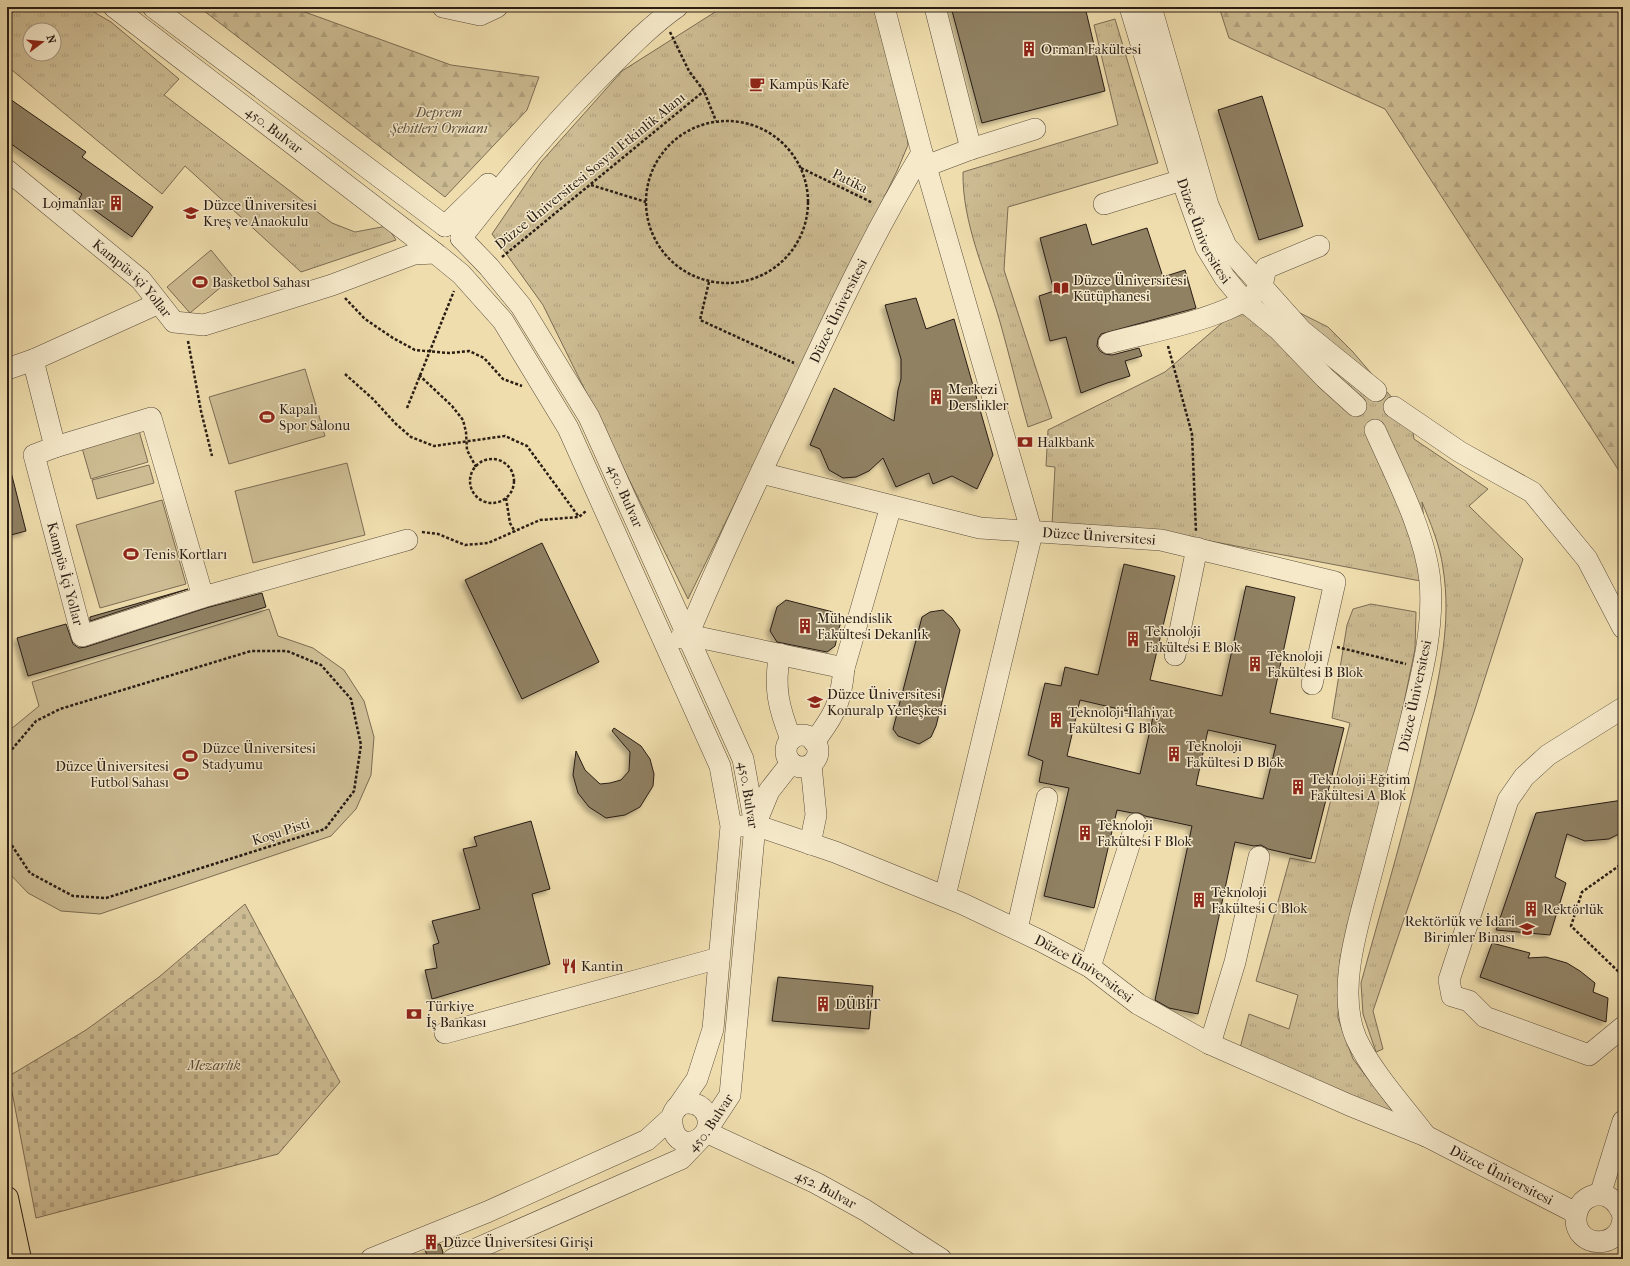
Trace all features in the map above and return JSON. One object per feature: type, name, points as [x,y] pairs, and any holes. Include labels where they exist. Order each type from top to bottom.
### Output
[{"type":"main road","points":[[7,1198],[20,1259]]},
{"type":"street","name":"450. Bulvar","points":[[114,7],[461,274],[503,321],[568,428],[720,766],[732,826],[713,1029],[697,1078],[674,1113],[646,1140],[487,1212],[371,1259]]},
{"type":"street","name":"450. Bulvar","points":[[153,7],[453,232],[489,267],[521,306],[589,417],[743,759],[755,825],[730,1095],[705,1134],[681,1159],[453,1259]]},
{"type":"street","points":[[443,7],[480,15],[497,7]]},
{"type":"street","points":[[884,7],[924,160],[1032,533],[944,896]]},
{"type":"street","points":[[935,7],[971,149]]},
{"type":"street","name":"Düzce Üniversitesi","points":[[1130,7],[1190,177],[1206,247],[1225,278],[1244,302],[1278,330],[1324,378],[1356,406]]},
{"type":"street","points":[[1151,7],[1190,177],[1208,205],[1226,246],[1261,287],[1302,331],[1376,391],[1388,396],[1394,407],[1460,452],[1532,492],[1587,559],[1623,628]]},
{"type":"street","points":[[453,232],[476,197],[588,72],[665,10]]},
{"type":"street","points":[[924,160],[971,149],[1035,129]]},
{"type":"street","name":"Düzce Üniversitesi","points":[[688,634],[716,568],[761,472],[889,211],[924,160]]},
{"type":"street","name":"Kampüs içi Yollar","points":[[7,170],[141,280],[174,322],[204,325],[332,285],[414,254],[449,257],[458,252],[461,243],[453,232]]},
{"type":"street","points":[[1104,204],[1190,177]]},
{"type":"street","points":[[1109,343],[1217,314],[1244,302],[1261,287],[1266,268],[1319,246]]},
{"type":"street","points":[[7,369],[33,360],[160,303]]},
{"type":"street","points":[[33,360],[55,447]]},
{"type":"street","points":[[1376,391],[1363,395],[1356,406],[1358,420],[1368,428],[1375,430],[1382,429],[1392,420],[1394,407]]},
{"type":"street","name":"Kampüs İçi Yollar","points":[[203,597],[151,418],[55,447],[34,455],[82,636],[203,597],[406,540]]},
{"type":"street","name":"Düzce Üniversitesi","points":[[1375,430],[1400,486],[1426,554],[1430,582],[1430,626],[1423,668],[1351,955],[1349,1004],[1356,1037],[1376,1070],[1426,1136]]},
{"type":"street","name":"Düzce Üniversitesi","points":[[761,472],[980,528],[1032,533],[1161,540],[1335,582],[1312,684]]},
{"type":"street","points":[[814,742],[832,718],[842,693],[844,668],[891,506]]},
{"type":"street","points":[[1175,655],[1197,548]]},
{"type":"street","points":[[666,646],[688,634],[844,668]]},
{"type":"street","points":[[780,654],[776,675],[779,704],[791,739]]},
{"type":"street","points":[[1623,708],[1548,755],[1524,778],[1508,800],[1449,980],[1452,996],[1469,1001],[1485,1017],[1589,1055],[1623,1027]]},
{"type":"street","points":[[755,825],[769,792],[801,764],[814,761],[818,751],[814,742],[806,736],[801,735],[791,739],[786,748],[787,759],[801,764]]},
{"type":"street","points":[[801,764],[816,815],[810,844]]},
{"type":"street","points":[[1017,929],[1047,798]]},
{"type":"street","points":[[1090,967],[1136,824]]},
{"type":"street","name":"Düzce Üniversitesi","points":[[732,826],[755,825],[810,844],[944,896],[1017,929],[1090,967],[1138,1004],[1210,1044],[1349,1105],[1426,1136],[1576,1213]]},
{"type":"street","points":[[1210,1044],[1235,962],[1259,857]]},
{"type":"street","points":[[445,1033],[719,958]]},
{"type":"street","points":[[689,1104],[700,1107],[708,1117],[709,1124],[705,1134],[693,1142],[680,1139],[672,1130],[674,1113],[689,1104]]},
{"type":"street","points":[[1600,1195],[1623,1121]]},
{"type":"street","name":"452. Bulvar","points":[[705,1134],[816,1183],[865,1210],[941,1259]]},
{"type":"street","points":[[1600,1195],[1615,1200],[1620,1206],[1622,1223],[1610,1240],[1594,1250],[1578,1228],[1576,1213],[1585,1200],[1600,1195]]},
{"type":"path","name":"Düzce Üniversitesi Sosyal Etkinlik Alanı","points":[[665,10],[689,71],[704,91],[716,121]]},
{"type":"path","name":"Düzce Üniversitesi Sosyal Etkinlik Alanı","points":[[489,267],[704,91]]},
{"type":"path","name":"Düzce Üniversitesi Sosyal Etkinlik Alanı","points":[[716,121],[742,122],[766,131],[786,146],[801,168],[808,193],[807,218],[798,242],[782,263],[760,277],[735,283],[710,282],[684,271],[664,253],[650,229],[646,202],[649,179],[659,157],[674,140],[694,127],[716,121]]},
{"type":"path","name":"Patika","points":[[801,168],[889,211]]},
{"type":"path","points":[[590,185],[646,202]]},
{"type":"path","points":[[407,408],[428,352],[461,274]]},
{"type":"path","points":[[710,282],[700,320],[810,370]]},
{"type":"path","points":[[332,285],[364,319],[415,350],[449,353],[469,351],[484,358],[503,379],[525,387],[544,389]]},
{"type":"path","points":[[187,323],[188,352],[212,456]]},
{"type":"path","points":[[1164,328],[1192,434],[1197,548]]},
{"type":"path","points":[[345,374],[373,399],[396,424],[411,437],[434,446],[505,436],[527,446],[579,517]]},
{"type":"path","points":[[419,375],[452,406],[463,420],[467,450],[476,467]]},
{"type":"path","points":[[488,460],[502,462],[508,466],[514,479],[514,486],[506,498],[500,502],[486,502],[474,494],[471,480],[476,467],[488,460]]},
{"type":"path","points":[[506,498],[510,523],[514,532]]},
{"type":"path","points":[[406,540],[417,532],[438,534],[465,545],[488,543],[540,520],[579,517],[600,499]]},
{"type":"path","points":[[1321,643],[1423,668]]},
{"type":"path","name":"Koşu Pisti","points":[[7,758],[8,754],[36,721],[60,709],[251,651],[287,651],[321,665],[351,699],[361,745],[354,791],[325,829],[106,898],[73,896],[30,873],[7,838]]},
{"type":"path","points":[[1622,975],[1571,926],[1582,892],[1623,863]]},
{"type":"green space","points":[[24,7],[85,7],[111,22],[179,79],[164,95],[332,223],[355,232],[387,226],[396,240],[301,272],[185,166],[162,194],[7,66],[7,15]]},
{"type":"green space","name":"Deprem Şehitleri Ormanı","points":[[199,7],[291,7],[451,65],[539,77],[527,110],[445,197]]},
{"type":"green space","points":[[723,7],[875,7],[903,103],[908,145],[897,171],[688,599],[543,305],[492,234],[541,162],[622,71]]},
{"type":"green space","points":[[1219,7],[1623,7],[1623,477],[1385,109],[1229,38]]},
{"type":"green space","points":[[1115,19],[1158,163],[1008,207],[1004,270],[1052,418],[1028,427],[1000,322],[976,248],[966,210],[963,172],[1118,125],[1094,25]]},
{"type":"green space","name":"Basketbol Sahası","points":[[211,250],[233,277],[190,313],[167,287]]},
{"type":"green space","points":[[1243,305],[1294,310],[1328,327],[1353,352],[1411,420],[1414,439],[1488,489],[1469,506],[1523,559],[1475,709],[1373,1011],[1383,1049],[1376,1052],[1363,1014],[1361,983],[1396,858],[1420,763],[1440,671],[1445,630],[1446,610],[1442,559],[1422,502],[1431,583],[1178,535],[1052,525],[1055,467],[1046,466],[1048,430],[1165,372]]},
{"type":"green space","name":"Kapalı Spor Salonu","points":[[305,369],[325,436],[229,464],[209,397]]},
{"type":"green space","points":[[137,424],[148,462],[91,479],[80,441]]},
{"type":"green space","points":[[347,463],[365,535],[253,563],[235,491]]},
{"type":"green space","points":[[149,465],[154,483],[97,499],[92,480]]},
{"type":"green space","name":"Tenis Kortları","points":[[162,500],[186,584],[100,608],[76,525]]},
{"type":"green space","points":[[1371,604],[1416,612],[1415,649],[1390,771],[1340,960],[1338,1018],[1353,1059],[1397,1117],[1239,1052],[1249,1014],[1289,1029],[1298,995],[1256,981],[1290,858],[1315,863],[1350,723],[1332,718],[1347,625],[1353,609]]},
{"type":"green space","name":"Düzce Üniversitesi Futbol Sahası","points":[[269,609],[278,636],[313,648],[344,670],[364,701],[374,737],[371,775],[356,809],[331,836],[100,914],[61,911],[28,893],[7,871],[7,735],[11,729],[39,706],[32,682]]},
{"type":"green space","name":"Mezarlık","points":[[245,904],[340,1082],[278,1154],[36,1218],[9,1076],[86,1030],[159,977]]},
{"type":"building","name":"Orman Fakültesi","points":[[951,7],[1085,7],[1105,91],[982,123]]},
{"type":"building","points":[[1262,96],[1303,226],[1259,240],[1218,110]]},
{"type":"building","points":[[7,97],[86,152],[82,157],[153,207],[132,237],[79,199],[82,194],[7,141]]},
{"type":"building","points":[[1086,224],[1092,245],[1147,228],[1163,277],[1185,270],[1196,308],[1101,334],[1098,339],[1097,346],[1100,351],[1105,354],[1112,355],[1139,348],[1142,356],[1125,361],[1130,376],[1081,393],[1066,337],[1050,341],[1039,296],[1054,291],[1040,238]]},
{"type":"building","name":"Merkezi Derslikler","points":[[916,298],[926,329],[954,319],[993,455],[977,489],[952,476],[933,484],[929,473],[896,487],[883,458],[869,471],[856,477],[843,478],[829,470],[820,449],[810,445],[834,388],[894,421],[901,379],[901,359],[885,305]]},
{"type":"building","points":[[11,472],[26,531],[7,536],[7,473]]},
{"type":"building","points":[[542,543],[599,662],[522,699],[465,580]]},
{"type":"building","points":[[1124,564],[1175,576],[1150,680],[1222,696],[1246,586],[1295,597],[1270,713],[1344,728],[1311,859],[1268,849],[1261,845],[1254,846],[1235,842],[1198,1014],[1169,1008],[1155,1000],[1192,826],[1145,816],[1139,813],[1117,810],[1094,908],[1044,896],[1069,788],[1039,782],[1043,761],[1028,755],[1045,683],[1061,686],[1065,667],[1098,675]],"holes":[[[1080,700],[1153,717],[1140,774],[1067,756]],[[1208,730],[1276,745],[1263,799],[1196,785]]]},
{"type":"building","points":[[188,589],[90,621],[90,617]]},
{"type":"building","points":[[262,593],[266,607],[28,676],[17,638],[66,624],[73,644],[79,648],[86,647],[206,608]]},
{"type":"building","name":"Mühendislik Fakültesi Dekanlık","points":[[786,600],[833,612],[837,615],[841,621],[835,646],[827,652],[777,642],[770,631],[777,607]]},
{"type":"building","points":[[943,610],[952,618],[960,630],[936,726],[931,737],[919,744],[898,736],[893,729],[922,617],[930,612]]},
{"type":"building","points":[[614,728],[641,746],[650,759],[654,774],[653,786],[640,807],[625,815],[606,818],[589,807],[578,793],[573,775],[576,751],[585,770],[600,784],[621,780],[629,771],[630,752],[612,731]]},
{"type":"building","points":[[1623,800],[1623,832],[1609,839],[1585,841],[1567,834],[1555,877],[1566,883],[1550,935],[1496,930],[1536,813]]},
{"type":"building","points":[[531,821],[550,889],[532,894],[550,964],[432,999],[425,970],[437,968],[433,945],[439,943],[432,921],[480,909],[463,849],[477,846],[474,837]]},
{"type":"building","points":[[1492,943],[1530,953],[1528,958],[1546,957],[1567,963],[1580,971],[1595,983],[1593,992],[1608,998],[1606,1022],[1480,977]]},
{"type":"building","name":"DÜBİT","points":[[778,977],[873,986],[869,1029],[772,1021]]},
{"type":"building","points":[[440,1244],[443,1252],[441,1259],[429,1259],[425,1250]]},
{"type":"place","name":"Orman Fakültesi","points":[[1029,49]]},
{"type":"place","name":"Kampüs Kafe","points":[[757,84]]},
{"type":"place","name":"Lojmanlar","points":[[116,203]]},
{"type":"place","name":"Düzce Üniversitesi Kreş ve Anaokulu","points":[[191,213]]},
{"type":"place","name":"Basketbol Sahası","points":[[200,282]]},
{"type":"place","name":"Düzce Üniversitesi Kütüphanesi","points":[[1061,288]]},
{"type":"place","name":"Merkezi Derslikler","points":[[936,397]]},
{"type":"place","name":"Kapalı Spor Salonu","points":[[267,417]]},
{"type":"place","name":"Halkbank","points":[[1025,442]]},
{"type":"place","name":"Tenis Kortları","points":[[131,554]]},
{"type":"place","name":"Mühendislik Fakültesi Dekanlık","points":[[805,626]]},
{"type":"place","name":"Teknoloji Fakültesi E Blok","points":[[1133,639]]},
{"type":"place","name":"Teknoloji Fakültesi B Blok","points":[[1255,664]]},
{"type":"place","name":"Düzce Üniversitesi Konuralp Yerleşkesi","points":[[815,702]]},
{"type":"place","name":"Teknoloji-İlahiyat Fakültesi G Blok","points":[[1056,720]]},
{"type":"place","name":"Teknoloji Fakültesi D Blok","points":[[1174,754]]},
{"type":"place","name":"Düzce Üniversitesi Stadyumu","points":[[190,756]]},
{"type":"place","name":"Düzce Üniversitesi Futbol Sahası","points":[[181,774]]},
{"type":"place","name":"Teknoloji-Eğitim Fakültesi A Blok","points":[[1298,787]]},
{"type":"place","name":"Teknoloji Fakültesi F Blok","points":[[1085,833]]},
{"type":"place","name":"Teknoloji Fakültesi C Blok","points":[[1199,900]]},
{"type":"place","name":"Rektörlük","points":[[1531,909]]},
{"type":"place","name":"Rektörlük ve İdari Birimler Binası","points":[[1527,929]]},
{"type":"place","name":"Kantin","points":[[569,966]]},
{"type":"place","name":"DÜBİT","points":[[823,1004]]},
{"type":"place","name":"Türkiye İş Bankası","points":[[414,1014]]},
{"type":"place","name":"Düzce Üniversitesi Girişi","points":[[431,1242]]}]
